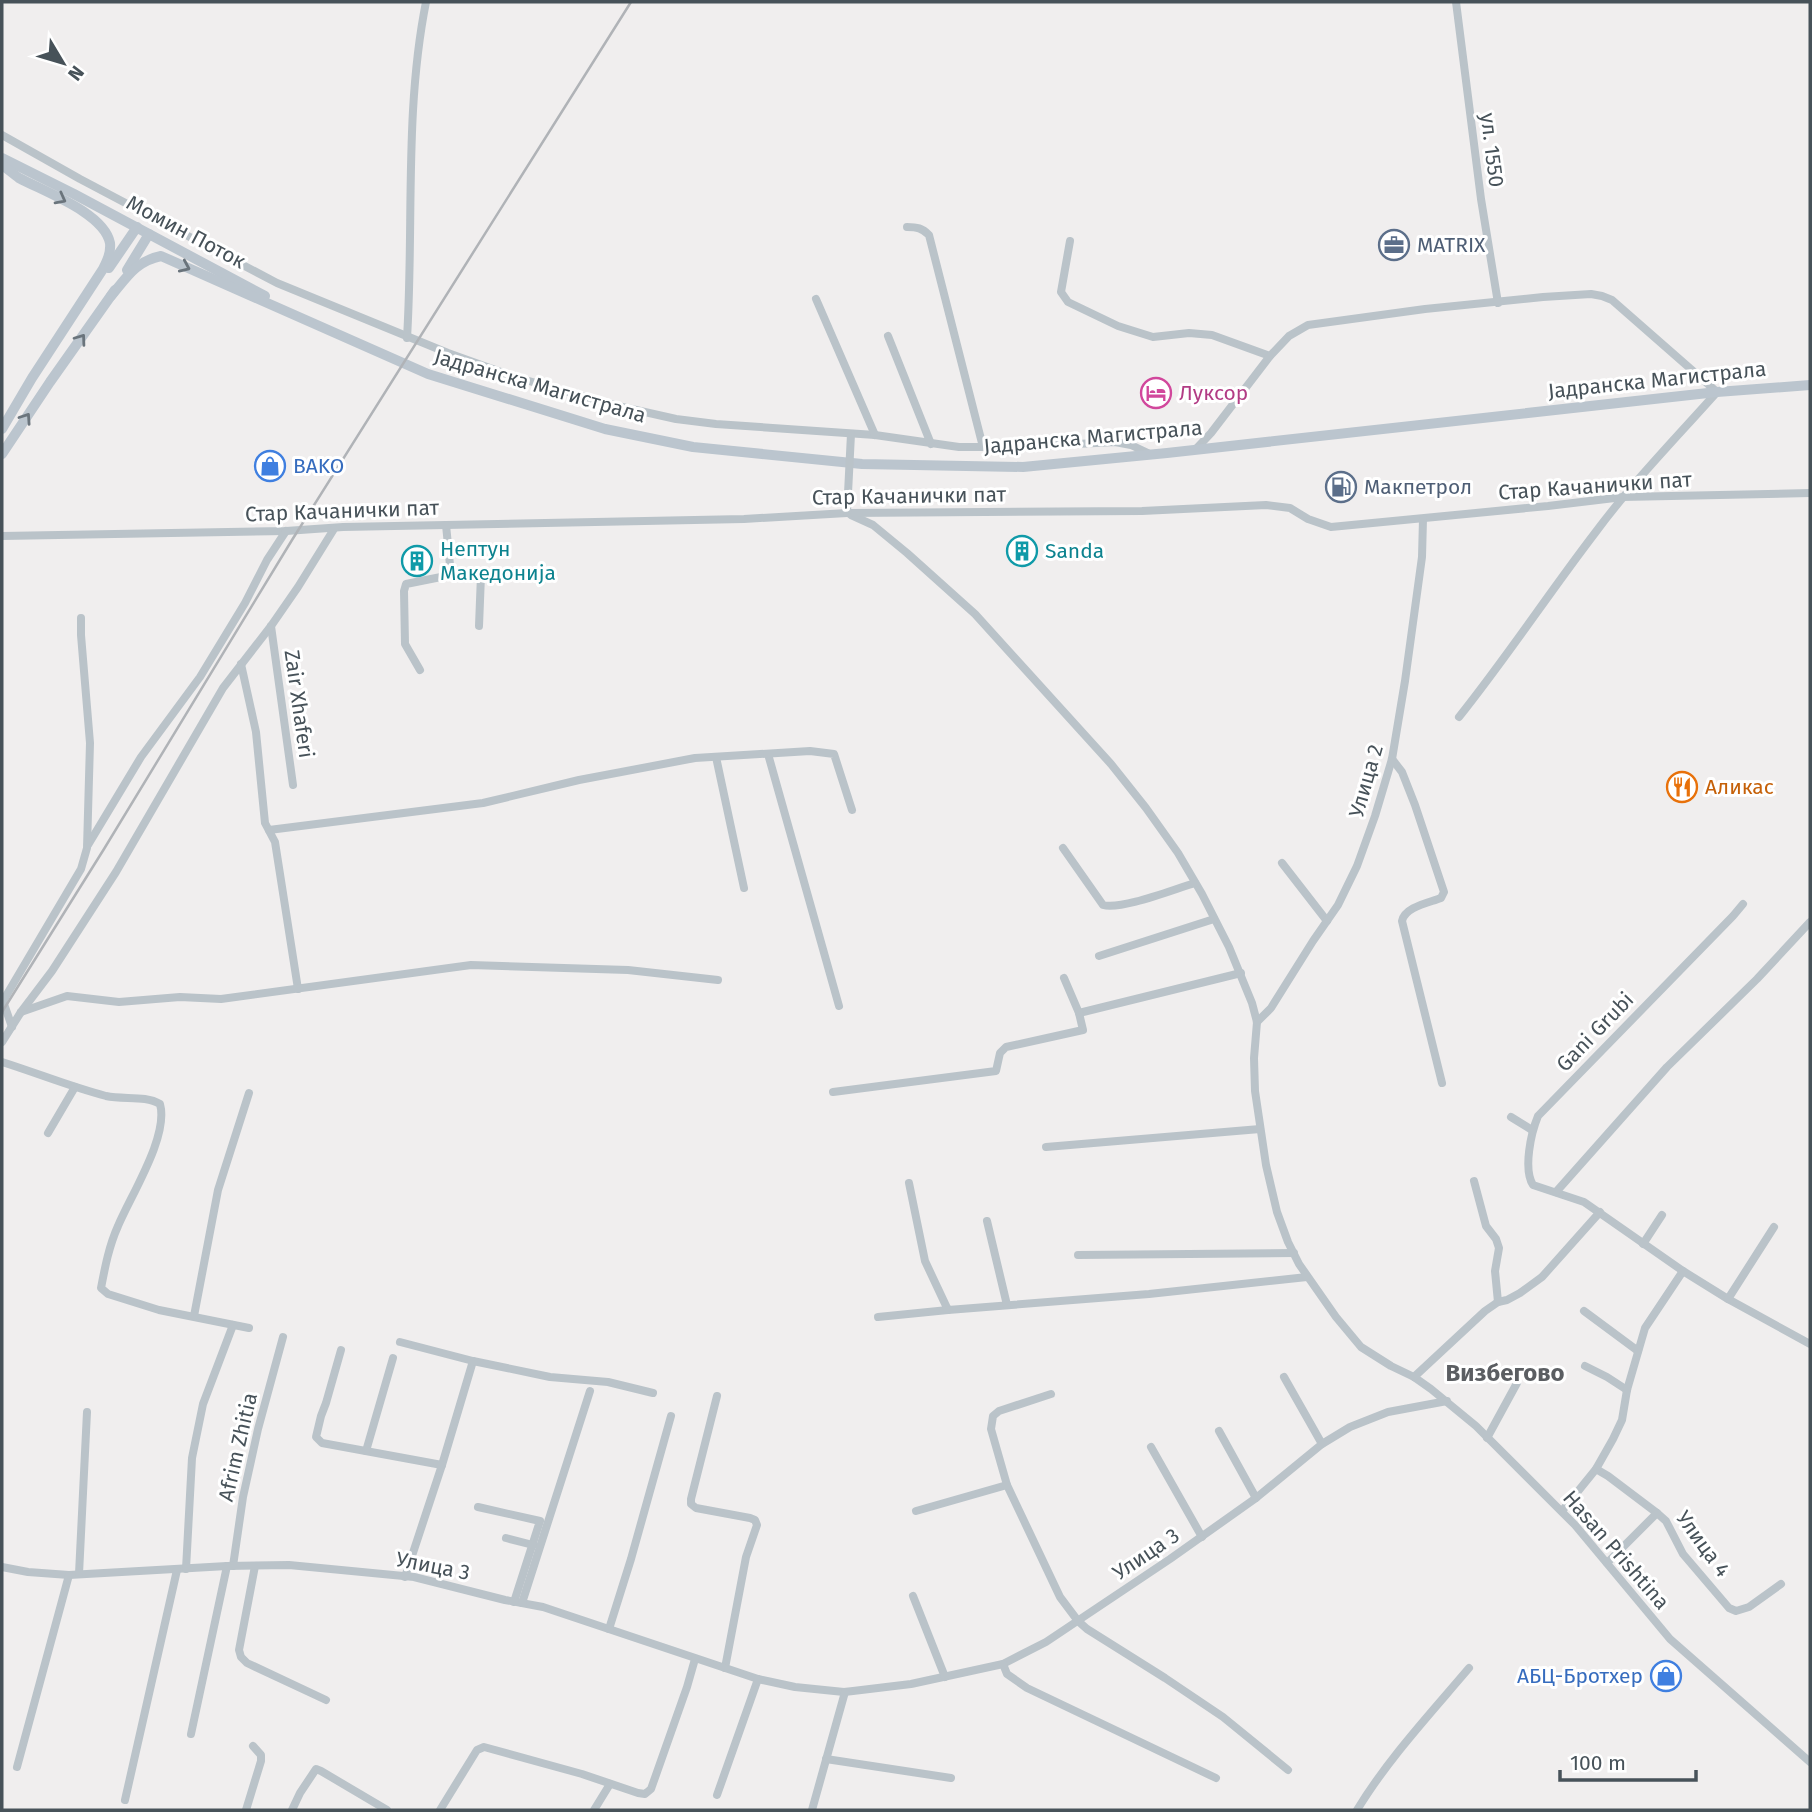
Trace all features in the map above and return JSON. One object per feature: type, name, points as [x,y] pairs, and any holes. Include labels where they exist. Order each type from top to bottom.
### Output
[{"type":"street","points":[[407,338],[414,109],[418,52],[426,2]]},
{"type":"street","name":"ул. 1550","points":[[1456,2],[1480,199],[1498,303]]},
{"type":"street","points":[[2,135],[277,283],[407,338],[515,377],[627,408],[676,419],[716,424],[875,435],[932,444],[983,447],[1115,442],[1131,445],[1150,454]]},
{"type":"street","name":"Момин Поток","points":[[2,158],[351,341]]},
{"type":"street","points":[[2,165],[16,176],[95,219],[110,242],[110,256],[2,429]]},
{"type":"street","points":[[2,429],[136,227]]},
{"type":"street","points":[[907,227],[918,227],[929,235],[983,447]]},
{"type":"street","points":[[2,454],[111,296],[149,234]]},
{"type":"street","points":[[1070,241],[1061,292],[1068,302],[1118,326],[1153,337],[1189,333],[1212,335],[1270,355]]},
{"type":"street","points":[[111,296],[137,265],[149,258],[161,256],[351,341]]},
{"type":"street","points":[[1196,449],[1270,355],[1289,336],[1308,325],[1425,309],[1555,297],[1602,296],[1612,300],[1717,391],[1595,532],[1459,717]]},
{"type":"street","points":[[816,299],[875,435]]},
{"type":"street","points":[[888,336],[932,444]]},
{"type":"street","name":"Јадранска Магистрала","points":[[351,341],[428,374],[605,429],[693,447],[862,464],[1023,467],[1717,391],[1810,385]]},
{"type":"street","points":[[851,434],[846,513],[873,525],[975,614],[1111,764],[1178,853],[1195,883],[1241,974],[1257,1022]]},
{"type":"street","name":"Стар Качанички пат","points":[[2,536],[744,519],[846,513],[1142,511],[1266,505],[1290,508],[1308,519],[1331,527],[1623,497],[1810,493]]},
{"type":"street","name":"Улица 2","points":[[1257,1022],[1271,1008],[1338,905],[1357,866],[1392,759],[1422,557],[1423,519]]},
{"type":"street","points":[[446,525],[451,575]]},
{"type":"street","points":[[2,1042],[116,872],[223,688],[271,626],[334,528]]},
{"type":"street","points":[[87,848],[141,757],[200,677],[286,531]]},
{"type":"street","points":[[420,670],[405,644],[406,584],[451,575],[481,575],[479,626]]},
{"type":"street","points":[[12,1027],[3,1001],[81,869],[87,848],[90,743],[81,618]]},
{"type":"street","name":"Zair Xhaferi","points":[[271,626],[293,785]]},
{"type":"street","points":[[241,664],[256,732],[262,809],[265,823],[275,842],[298,989]]},
{"type":"street","points":[[269,830],[483,803],[579,780],[695,758],[810,751],[834,754],[852,810]]},
{"type":"street","points":[[768,754],[839,1006]]},
{"type":"street","points":[[716,757],[744,888]]},
{"type":"street","points":[[1392,759],[1402,772],[1415,805],[1444,892],[1441,898],[1407,911],[1402,917],[1442,1083]]},
{"type":"street","points":[[1063,848],[1104,905],[1111,908],[1195,883]]},
{"type":"street","points":[[1282,863],[1327,921]]},
{"type":"street","name":"Gani Grubi","points":[[1743,904],[1538,1116],[1532,1130],[1529,1160],[1531,1183],[1584,1202],[1683,1271],[1810,1344]]},
{"type":"street","points":[[1099,956],[1214,919]]},
{"type":"street","points":[[1556,1192],[1667,1068],[1810,922]]},
{"type":"street","points":[[21,1012],[67,996],[119,1002],[180,997],[221,999],[471,965],[628,970],[718,980]]},
{"type":"street","points":[[1079,1013],[1241,974]]},
{"type":"street","points":[[833,1092],[996,1071],[999,1053],[1006,1047],[1083,1030],[1064,978]]},
{"type":"street","name":"Hasan Prishtina","points":[[1257,1022],[1255,1091],[1266,1165],[1278,1212],[1307,1277],[1336,1317],[1362,1347],[1414,1377],[1476,1426],[1562,1511],[1670,1640],[1810,1762]]},
{"type":"street","points":[[2,1062],[110,1097],[153,1100],[160,1104],[162,1111],[157,1138],[148,1166],[107,1254],[101,1289],[108,1294],[151,1308],[249,1328]]},
{"type":"street","points":[[48,1133],[75,1087]]},
{"type":"street","points":[[194,1316],[218,1190],[248,1093]]},
{"type":"street","points":[[1511,1117],[1532,1130]]},
{"type":"street","points":[[1046,1147],[1260,1129]]},
{"type":"street","points":[[1474,1181],[1486,1226],[1499,1248],[1494,1271],[1498,1302]]},
{"type":"street","points":[[909,1183],[925,1261],[948,1310]]},
{"type":"street","points":[[1414,1377],[1498,1302],[1520,1293],[1542,1277],[1600,1212]]},
{"type":"street","points":[[1643,1244],[1662,1215]]},
{"type":"street","points":[[987,1222],[1007,1305]]},
{"type":"street","points":[[1728,1299],[1773,1227]]},
{"type":"street","points":[[1078,1255],[1294,1253]]},
{"type":"street","points":[[1562,1511],[1595,1469],[1614,1439],[1622,1420],[1627,1390],[1645,1328],[1683,1271]]},
{"type":"street","points":[[878,1317],[1149,1294],[1307,1277]]},
{"type":"street","points":[[1584,1311],[1638,1351]]},
{"type":"street","points":[[125,1800],[182,1569],[192,1458],[203,1404],[233,1325]]},
{"type":"street","name":"Afrim Zhitia","points":[[191,1734],[258,1429],[283,1337]]},
{"type":"street","points":[[400,1342],[550,1377],[608,1382],[653,1393]]},
{"type":"street","points":[[341,1350],[316,1437],[322,1443],[442,1465]]},
{"type":"street","points":[[366,1451],[393,1358]]},
{"type":"street","points":[[405,1577],[473,1361]]},
{"type":"street","points":[[1585,1366],[1627,1390]]},
{"type":"street","points":[[1284,1377],[1322,1444]]},
{"type":"street","points":[[1487,1438],[1517,1383]]},
{"type":"street","points":[[518,1602],[590,1391]]},
{"type":"street","points":[[1051,1394],[999,1411],[992,1416],[991,1429],[1007,1485],[1060,1597],[1078,1621],[1223,1717],[1287,1770]]},
{"type":"street","points":[[717,1396],[691,1504],[696,1508],[750,1518],[757,1525],[746,1557],[725,1668]]},
{"type":"street","name":"Улица 3","points":[[2,1567],[69,1575],[230,1566],[302,1566],[414,1577],[543,1607],[758,1679],[795,1687],[845,1692],[911,1684],[1003,1664],[1046,1642],[1202,1537],[1256,1498],[1322,1444],[1350,1427],[1388,1412],[1447,1401]]},
{"type":"street","points":[[79,1574],[87,1412]]},
{"type":"street","points":[[610,1629],[671,1416]]},
{"type":"street","points":[[1219,1432],[1256,1498]]},
{"type":"street","points":[[1151,1447],[1202,1537]]},
{"type":"street","name":"Улица 4","points":[[1595,1469],[1608,1476],[1665,1521],[1683,1554],[1730,1608],[1736,1611],[1749,1607],[1781,1584]]},
{"type":"street","points":[[916,1511],[1007,1485]]},
{"type":"street","points":[[478,1507],[540,1521],[518,1602]]},
{"type":"street","points":[[1607,1563],[1657,1513]]},
{"type":"street","points":[[506,1538],[533,1545]]},
{"type":"street","points":[[255,1566],[239,1650],[241,1657],[247,1663],[326,1700]]},
{"type":"street","points":[[17,1767],[69,1575]]},
{"type":"street","points":[[913,1596],[945,1676]]},
{"type":"street","points":[[440,1810],[477,1750],[484,1747],[642,1794],[648,1792],[695,1659]]},
{"type":"street","points":[[1003,1664],[1007,1674],[1027,1688],[1216,1778]]},
{"type":"street","points":[[1357,1810],[1368,1791],[1469,1668]]},
{"type":"street","points":[[717,1795],[758,1679]]},
{"type":"street","points":[[812,1810],[845,1692]]},
{"type":"street","points":[[246,1810],[261,1761],[261,1755],[253,1746]]},
{"type":"street","points":[[827,1759],[951,1778]]},
{"type":"street","points":[[292,1810],[316,1769],[387,1810]]},
{"type":"street","points":[[594,1810],[610,1784]]},
{"type":"railway","points":[[2,1012],[292,540],[631,2]]},
{"type":"place","name":"MATRIX","points":[[1394,245]]},
{"type":"place","name":"Луксор","points":[[1156,393]]},
{"type":"place","name":"BAKO","points":[[270,466]]},
{"type":"place","name":"Макпетрол","points":[[1341,487]]},
{"type":"place","name":"Sanda","points":[[1022,551]]},
{"type":"place","name":"Нептун Македонија","points":[[417,561]]},
{"type":"place","name":"Аликас","points":[[1682,787]]},
{"type":"place","name":"АБЦ-Бротхер","points":[[1666,1676]]},
{"type":"district","name":"Визбегово","points":[[1505,1373]]}]
